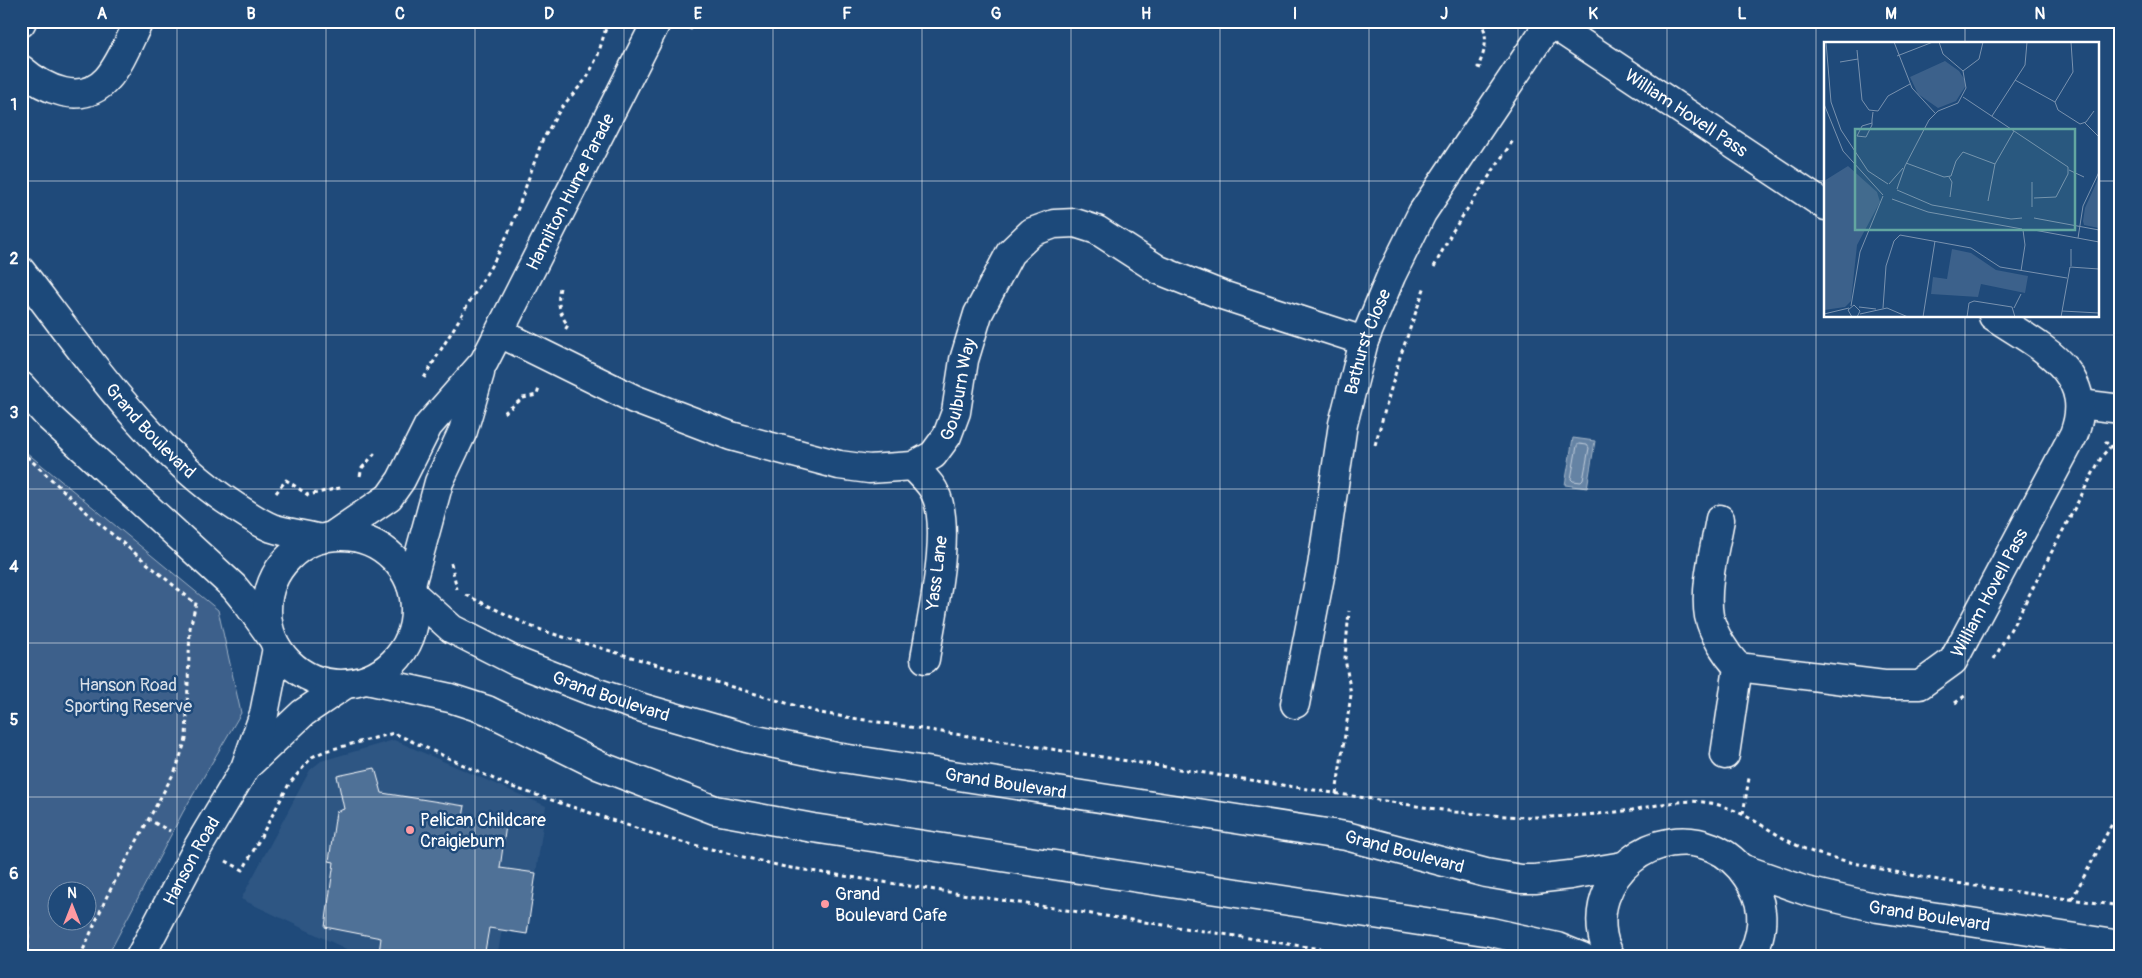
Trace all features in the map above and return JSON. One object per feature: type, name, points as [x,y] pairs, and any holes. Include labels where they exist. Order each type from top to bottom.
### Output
[{"type":"street","points":[[21,68],[33,79],[60,92],[81,94],[93,91],[108,79],[139,21]]},
{"type":"street","name":"Hamilton Hume Parade","points":[[412,590],[439,482],[463,431],[484,362],[657,21]]},
{"type":"street","name":"Bathurst Close","points":[[1295,704],[1322,566],[1343,424],[1364,341],[1391,276],[1422,213],[1549,22]]},
{"type":"street","name":"William Hovell Pass","points":[[1549,22],[1824,205]]},
{"type":"street","name":"Goulburn Way","points":[[500,332],[634,399],[731,436],[839,465],[868,469],[913,466],[933,455],[947,436],[956,412],[964,360],[978,314],[1010,253],[1032,232],[1054,224],[1075,223],[1097,230],[1159,270],[1222,295],[1364,341]]},
{"type":"street","name":"Grand Boulevard","points":[[21,271],[106,379],[171,456],[213,492],[256,520],[272,527],[326,537]]},
{"type":"street","name":"William Hovell Pass","points":[[1738,667],[1884,685],[1920,685],[1953,661],[2080,420],[2080,404],[2076,388],[2067,371],[2055,357],[1996,318]]},
{"type":"street","name":"Hamilton Hume Parade","points":[[326,537],[389,497],[401,480],[428,426],[484,362]]},
{"type":"street","points":[[21,386],[49,417],[234,587],[248,602],[290,664],[307,676],[326,682],[356,682],[450,698],[487,710],[600,766],[715,810],[822,830],[1491,932],[1557,947],[1582,957]]},
{"type":"street","points":[[2080,404],[2121,409]]},
{"type":"street","name":"Yass Lane","points":[[913,466],[935,492],[942,514],[942,545],[925,659]]},
{"type":"street","points":[[1720,519],[1707,596],[1709,618],[1726,653],[1738,667],[1725,755]]},
{"type":"street","points":[[275,643],[267,614],[270,589],[280,567],[298,549],[326,537],[357,537],[380,547],[399,564],[412,590],[415,616],[410,636],[400,655],[386,670],[356,682]]},
{"type":"street","name":"Grand Boulevard","points":[[412,590],[452,629],[518,662],[589,690],[747,738],[836,757],[1346,836],[1486,873],[1535,879],[1623,866]]},
{"type":"street","name":"Hanson Road","points":[[140,957],[198,846],[245,768],[264,714],[275,643]]},
{"type":"street","name":"Hanson Road","points":[[245,768],[303,713],[356,682]]},
{"type":"street","points":[[1610,957],[1602,930],[1602,907],[1610,885],[1623,866],[1644,850],[1670,842],[1696,842],[1721,851],[1741,868],[1754,889],[1761,912],[1760,937],[1752,957]]},
{"type":"street","name":"Grand Boulevard","points":[[1741,868],[1806,891],[1878,908],[2121,945]]},
{"type":"path","points":[[422,381],[497,256],[512,225],[542,141],[561,108],[587,78],[598,55],[608,21]]},
{"type":"path","points":[[686,37],[694,21]]},
{"type":"path","points":[[1481,21],[1485,32],[1486,44],[1478,67],[1508,85]]},
{"type":"path","points":[[1430,275],[1452,232],[1517,134]]},
{"type":"path","points":[[1374,447],[1400,357],[1426,284]]},
{"type":"path","points":[[502,415],[507,409],[523,398],[537,395],[542,376],[568,325],[559,304],[560,287]]},
{"type":"path","points":[[286,480],[308,495],[357,484],[362,468],[381,446]]},
{"type":"path","points":[[21,451],[95,520],[196,604]]},
{"type":"path","points":[[360,479],[389,497]]},
{"type":"path","points":[[450,557],[458,591],[530,626],[820,713],[1455,812],[1513,817],[1568,816],[1631,810],[1691,800],[1713,803],[1743,814],[1778,836],[1817,854],[1909,875],[2121,906]]},
{"type":"path","points":[[80,957],[106,896],[176,769],[186,739],[190,628],[197,599],[215,571]]},
{"type":"path","points":[[1336,794],[1351,695],[1345,658],[1349,605]]},
{"type":"path","points":[[147,819],[243,870],[289,784],[312,756],[394,733],[509,786],[669,839],[690,843],[717,852],[785,867],[882,883],[1373,957]]},
{"type":"path","points":[[2072,899],[2121,807]]},
{"type":"path","points":[[21,896],[28,926],[28,957]]},
{"type":"shaded area","name":"Pelican Childcare Craigieburn","points":[[394,740],[546,806],[527,934],[502,930],[497,957],[363,957],[241,899],[310,770],[321,761]]},
{"type":"green space","name":"Hanson Road Sporting Reserve","points":[[21,448],[218,610],[241,713],[183,812],[107,957],[21,957]]},
{"type":"water","points":[[1573,438],[1595,441],[1587,488],[1565,485]]},
{"type":"building","points":[[375,768],[382,793],[465,806],[463,817],[506,825],[500,868],[536,873],[527,934],[489,928],[484,957],[406,957],[379,953],[381,938],[325,927],[334,862],[329,861],[336,812],[344,809],[337,776]]},
{"type":"place","name":"Pelican Childcare Craigieburn","points":[[410,830]]},
{"type":"place","name":"Grand Boulevard Cafe","points":[[825,904]]}]
